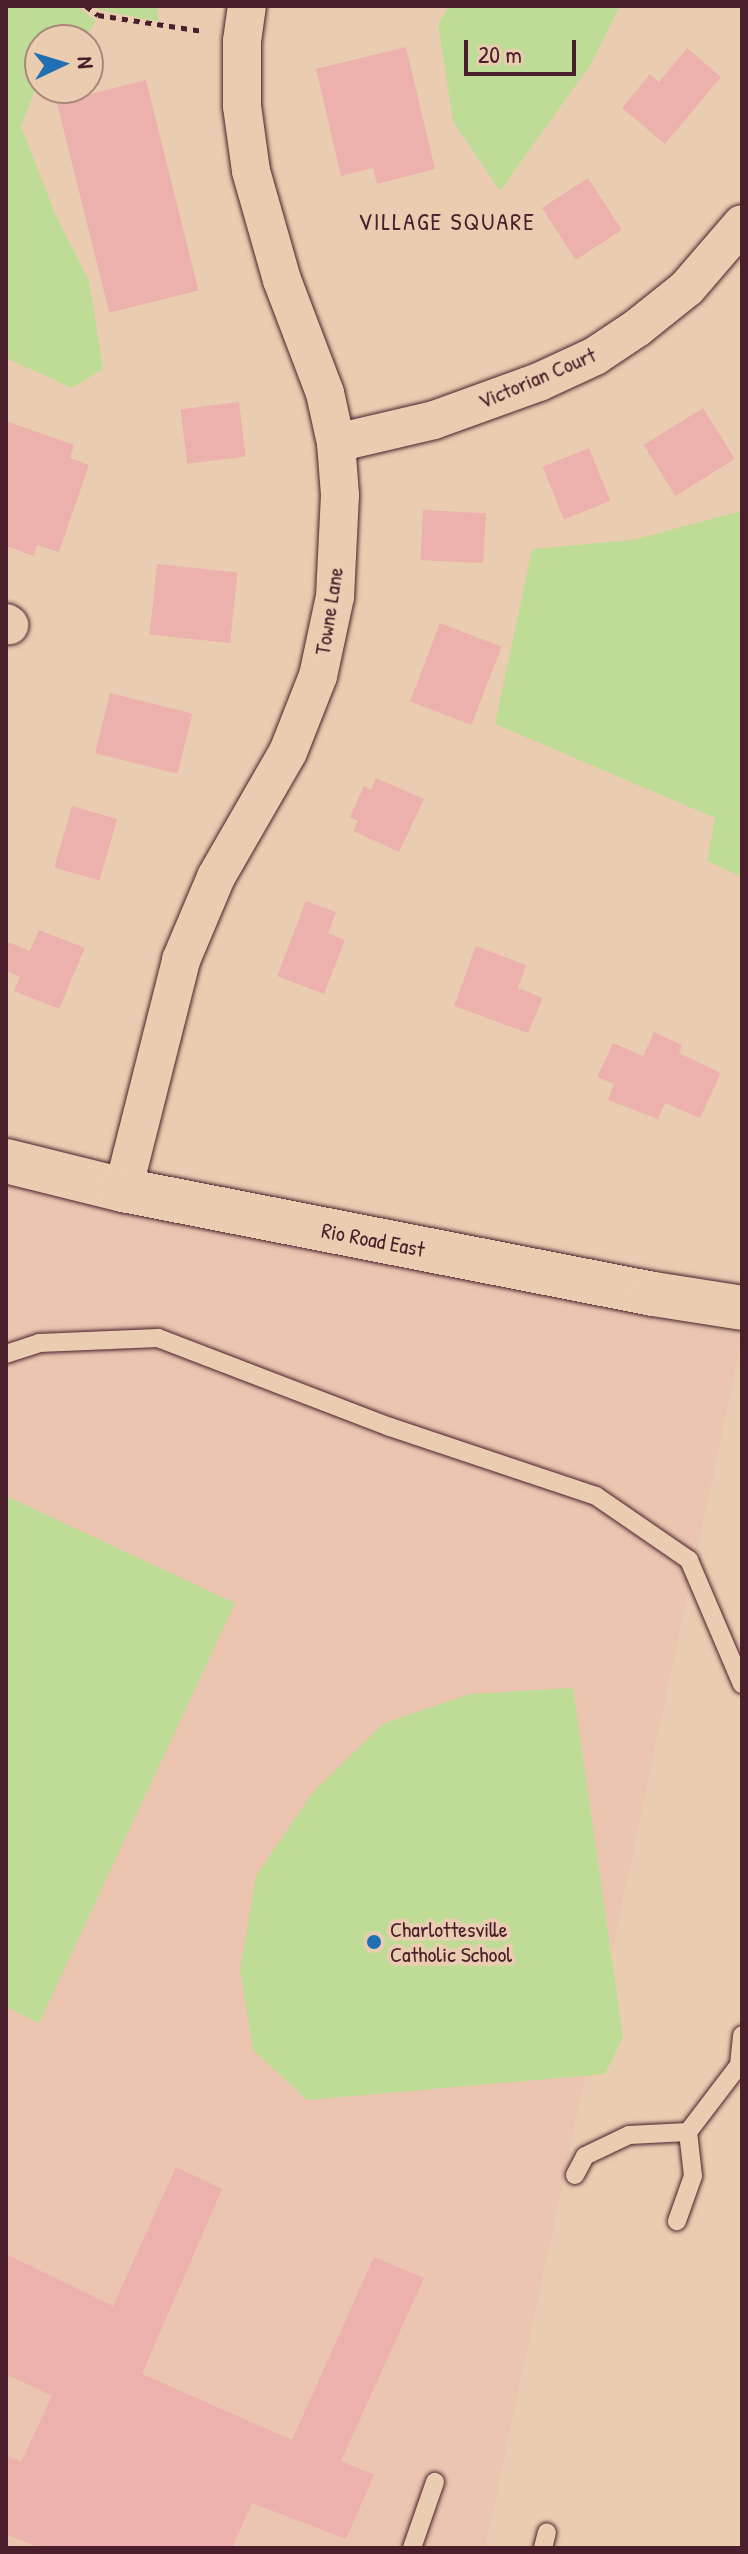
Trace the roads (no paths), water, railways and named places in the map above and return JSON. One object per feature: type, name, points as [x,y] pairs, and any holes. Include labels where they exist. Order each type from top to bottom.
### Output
[{"type":"street","name":"Towne Lane","points":[[123,1190],[181,960],[216,877],[288,752],[318,676],[335,597],[340,495],[336,443],[325,393],[282,280],[251,171],[242,106],[242,41],[247,6]]},
{"type":"street","name":"Victorian Court","points":[[336,443],[434,420],[539,382],[595,356],[637,328],[687,288],[742,224]]},
{"type":"street","name":"Rio Road East","points":[[6,1161],[123,1190],[546,1274],[742,1308]]},
{"type":"lane","points":[[6,1354],[39,1343],[158,1338],[390,1427],[596,1496],[689,1560],[742,1684]]},
{"type":"lane","points":[[677,2221],[693,2176],[688,2132],[739,2065],[742,2035]]},
{"type":"lane","points":[[575,2175],[585,2156],[629,2135],[688,2132]]},
{"type":"lane","points":[[412,2548],[435,2482]]},
{"type":"place","name":"Charlottesville Catholic School","points":[[374,1942]]},
{"type":"district","name":"VILLAGE SQUARE","points":[[447,222]]}]
